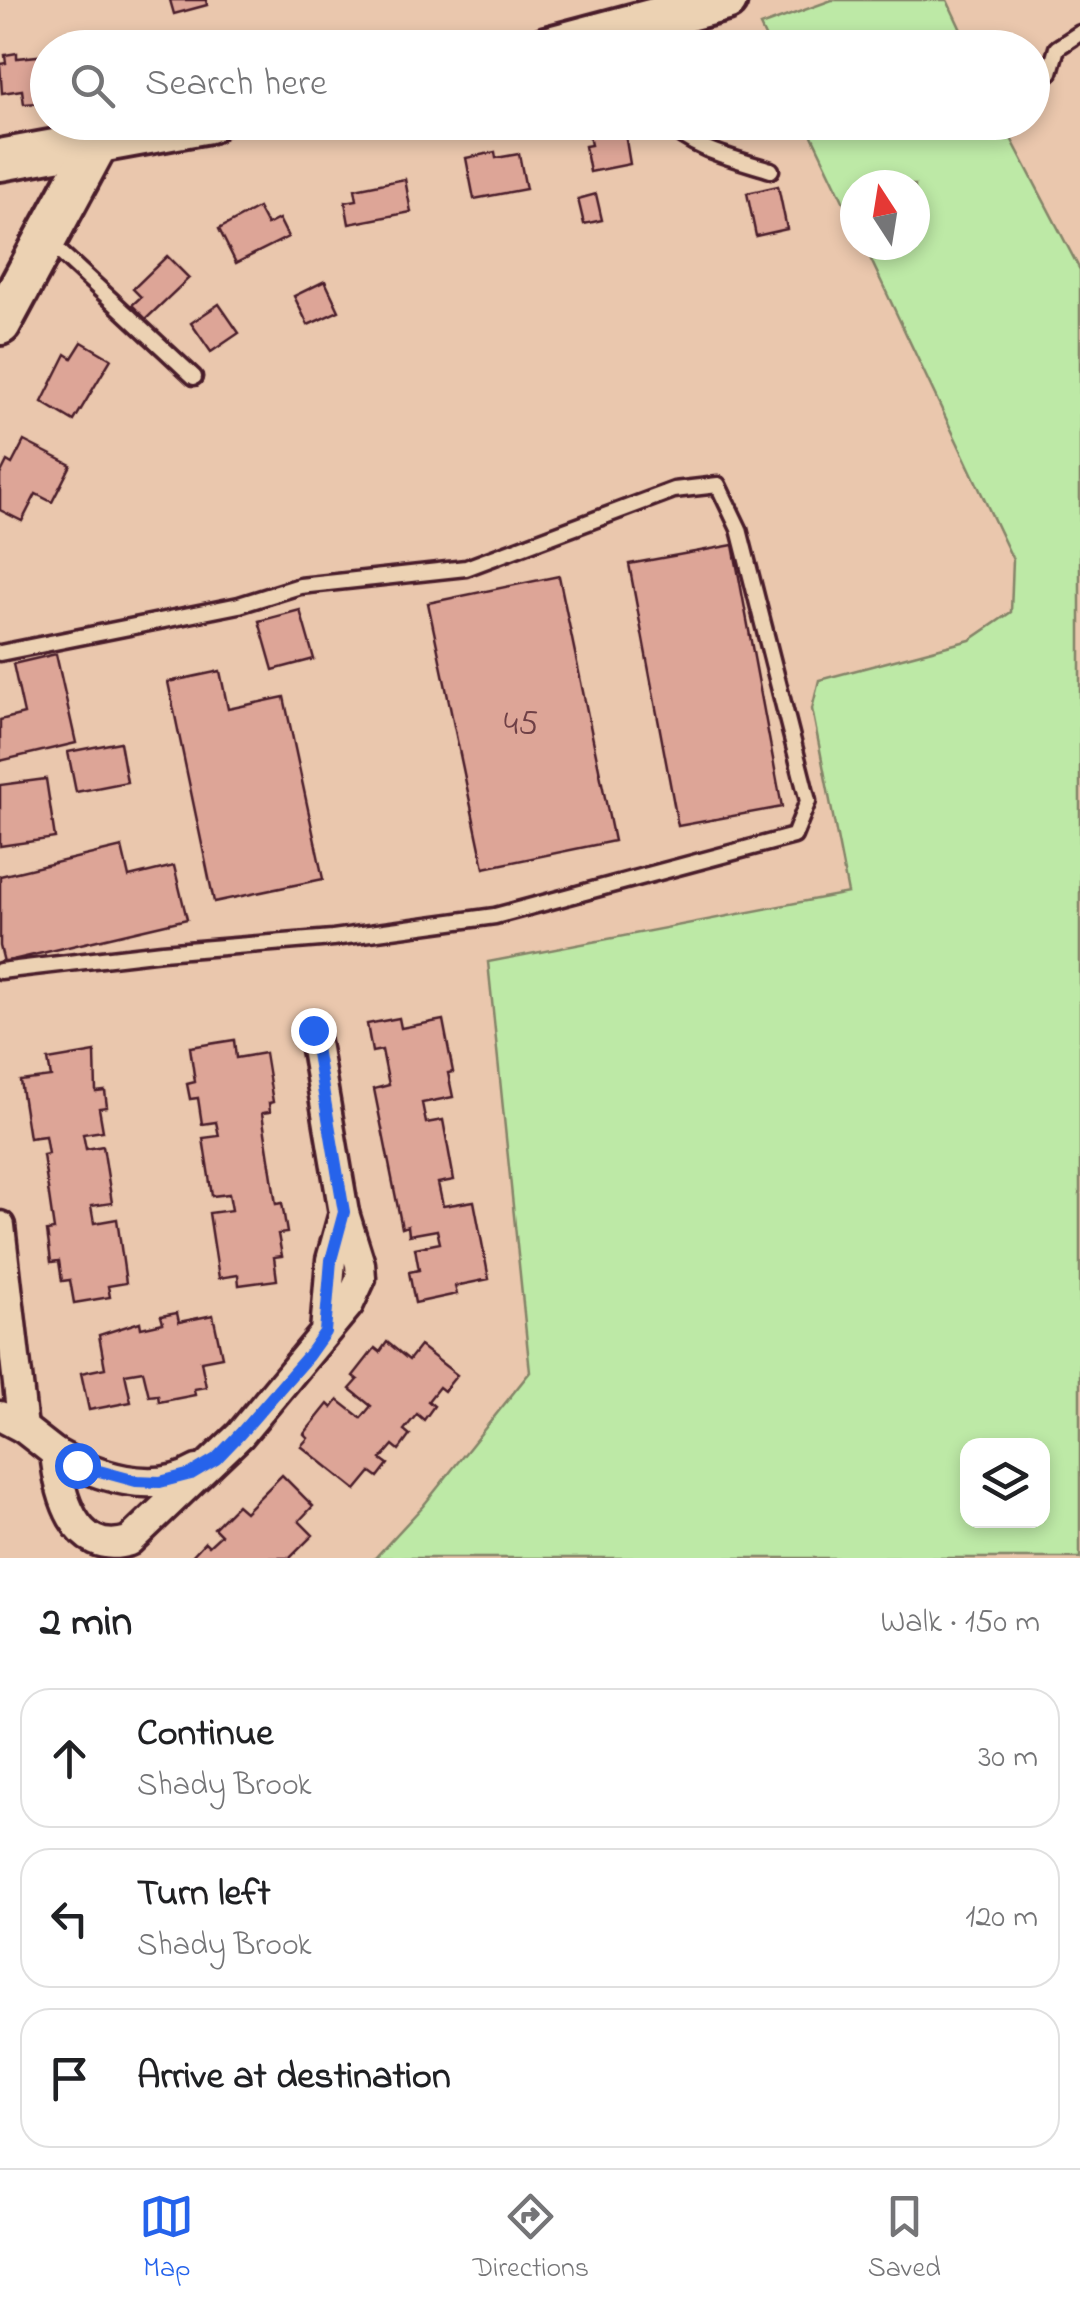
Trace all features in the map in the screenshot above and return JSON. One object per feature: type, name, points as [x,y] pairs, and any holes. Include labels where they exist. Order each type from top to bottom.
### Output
[{"type":"main road","points":[[636,30],[682,6],[726,0]]},
{"type":"main road","points":[[0,160],[117,140]]},
{"type":"main road","points":[[0,324],[97,144]]},
{"type":"street","points":[[55,1452],[61,1496],[68,1515],[83,1538],[104,1551],[113,1550],[129,1541],[216,1459],[349,1304],[361,1278],[357,1250],[344,1212],[313,1030]]},
{"type":"street","points":[[0,1226],[12,1422],[88,1469],[136,1481],[176,1480],[216,1459]]},
{"type":"lane","points":[[1050,72],[1057,48],[1080,33]]},
{"type":"lane","points":[[685,140],[771,170]]},
{"type":"lane","points":[[46,239],[194,376]]},
{"type":"lane","points":[[0,653],[238,605],[300,586],[466,568],[674,490],[718,485],[740,528],[808,801],[794,836],[494,916],[334,938],[0,971]]},
{"type":"green space","points":[[832,0],[947,0],[961,30],[762,30],[760,26]]},
{"type":"green space","points":[[814,140],[1012,140],[1080,270],[1080,1558],[375,1558],[423,1506],[530,1372],[488,962],[848,893],[812,709],[819,680],[970,640],[1011,612],[1013,560],[871,260],[930,260],[930,170],[840,170],[840,194]]},
{"type":"building","points":[[170,0],[206,0],[207,5],[174,14]]},
{"type":"building","points":[[5,55],[30,57],[30,104],[24,104],[22,90],[2,93],[0,64],[6,63]]},
{"type":"building","points":[[590,140],[626,140],[630,164],[590,172],[585,146],[591,145]]},
{"type":"building","points":[[495,152],[496,158],[519,154],[526,189],[474,199],[466,158]]},
{"type":"building","points":[[405,179],[411,212],[349,224],[345,202],[357,200],[355,189]]},
{"type":"building","points":[[778,186],[787,229],[756,236],[747,193]]},
{"type":"building","points":[[596,194],[602,220],[584,224],[578,199]]},
{"type":"building","points":[[258,208],[267,225],[279,219],[288,237],[236,263],[219,229]]},
{"type":"building","points":[[167,256],[189,278],[146,319],[132,305],[141,297],[133,289]]},
{"type":"building","points":[[325,281],[339,311],[308,325],[294,296]]},
{"type":"building","points":[[219,304],[239,333],[211,352],[191,323]]},
{"type":"building","points":[[82,342],[111,359],[74,421],[42,402],[66,354],[72,358]]},
{"type":"building","points":[[24,441],[71,465],[52,502],[36,494],[22,521],[0,510],[0,475],[7,461],[12,464]]},
{"type":"building","points":[[733,545],[782,807],[678,826],[629,564]]},
{"type":"building","points":[[559,576],[614,841],[484,868],[428,603]]},
{"type":"building","points":[[300,610],[314,659],[273,670],[259,621]]},
{"type":"building","points":[[56,654],[76,743],[0,761],[0,720],[24,714],[13,664]]},
{"type":"building","points":[[220,671],[228,709],[284,697],[323,879],[214,902],[168,682]]},
{"type":"building","points":[[120,742],[127,782],[76,792],[68,752]]},
{"type":"building","points":[[46,779],[55,838],[0,846],[0,785]]},
{"type":"building","points":[[122,847],[129,877],[174,866],[187,919],[4,962],[0,946],[0,876]]},
{"type":"building","points":[[399,1018],[401,1028],[443,1020],[453,1072],[448,1073],[453,1097],[422,1103],[426,1123],[443,1120],[454,1180],[438,1183],[443,1206],[474,1201],[489,1279],[455,1286],[457,1294],[415,1303],[409,1272],[419,1270],[415,1248],[440,1243],[437,1230],[409,1235],[408,1226],[402,1228],[374,1089],[389,1085],[382,1050],[372,1052],[367,1024]]},
{"type":"building","points":[[234,1040],[236,1058],[265,1053],[273,1102],[269,1103],[270,1112],[262,1113],[276,1204],[282,1203],[287,1233],[278,1234],[282,1256],[274,1257],[277,1280],[239,1285],[238,1275],[219,1278],[209,1213],[232,1210],[229,1194],[212,1196],[203,1138],[219,1136],[216,1122],[202,1124],[198,1098],[190,1099],[187,1084],[195,1082],[190,1047]]},
{"type":"building","points":[[95,1052],[96,1092],[105,1091],[107,1107],[99,1108],[103,1131],[83,1134],[86,1149],[103,1146],[112,1203],[91,1206],[94,1223],[117,1219],[126,1283],[108,1286],[110,1297],[74,1303],[70,1280],[62,1281],[59,1261],[51,1262],[47,1231],[54,1230],[43,1155],[48,1154],[45,1136],[29,1138],[20,1081],[51,1077],[48,1060]]},
{"type":"building","points":[[177,1313],[179,1322],[213,1315],[222,1357],[201,1361],[206,1387],[194,1389],[195,1395],[159,1402],[158,1395],[149,1396],[143,1371],[125,1374],[131,1402],[89,1410],[81,1373],[105,1368],[99,1335],[140,1322],[141,1328],[163,1323],[161,1316]]},
{"type":"building","points":[[387,1342],[409,1360],[420,1346],[457,1375],[444,1391],[439,1387],[428,1401],[434,1406],[424,1420],[417,1414],[404,1430],[410,1435],[399,1450],[393,1445],[381,1459],[388,1464],[378,1477],[371,1472],[356,1490],[301,1446],[308,1438],[304,1434],[328,1404],[332,1408],[338,1400],[361,1418],[371,1406],[350,1389],[358,1380],[353,1376],[375,1348],[380,1352]]},
{"type":"building","points":[[282,1475],[313,1506],[299,1521],[313,1535],[290,1558],[190,1558],[205,1542],[209,1546],[221,1535],[214,1528],[237,1505],[245,1512]]},
{"type":"route","points":[[77,1465],[136,1481],[176,1480],[191,1474],[216,1459],[240,1434],[325,1332],[331,1260],[344,1212],[313,1030]]}]
